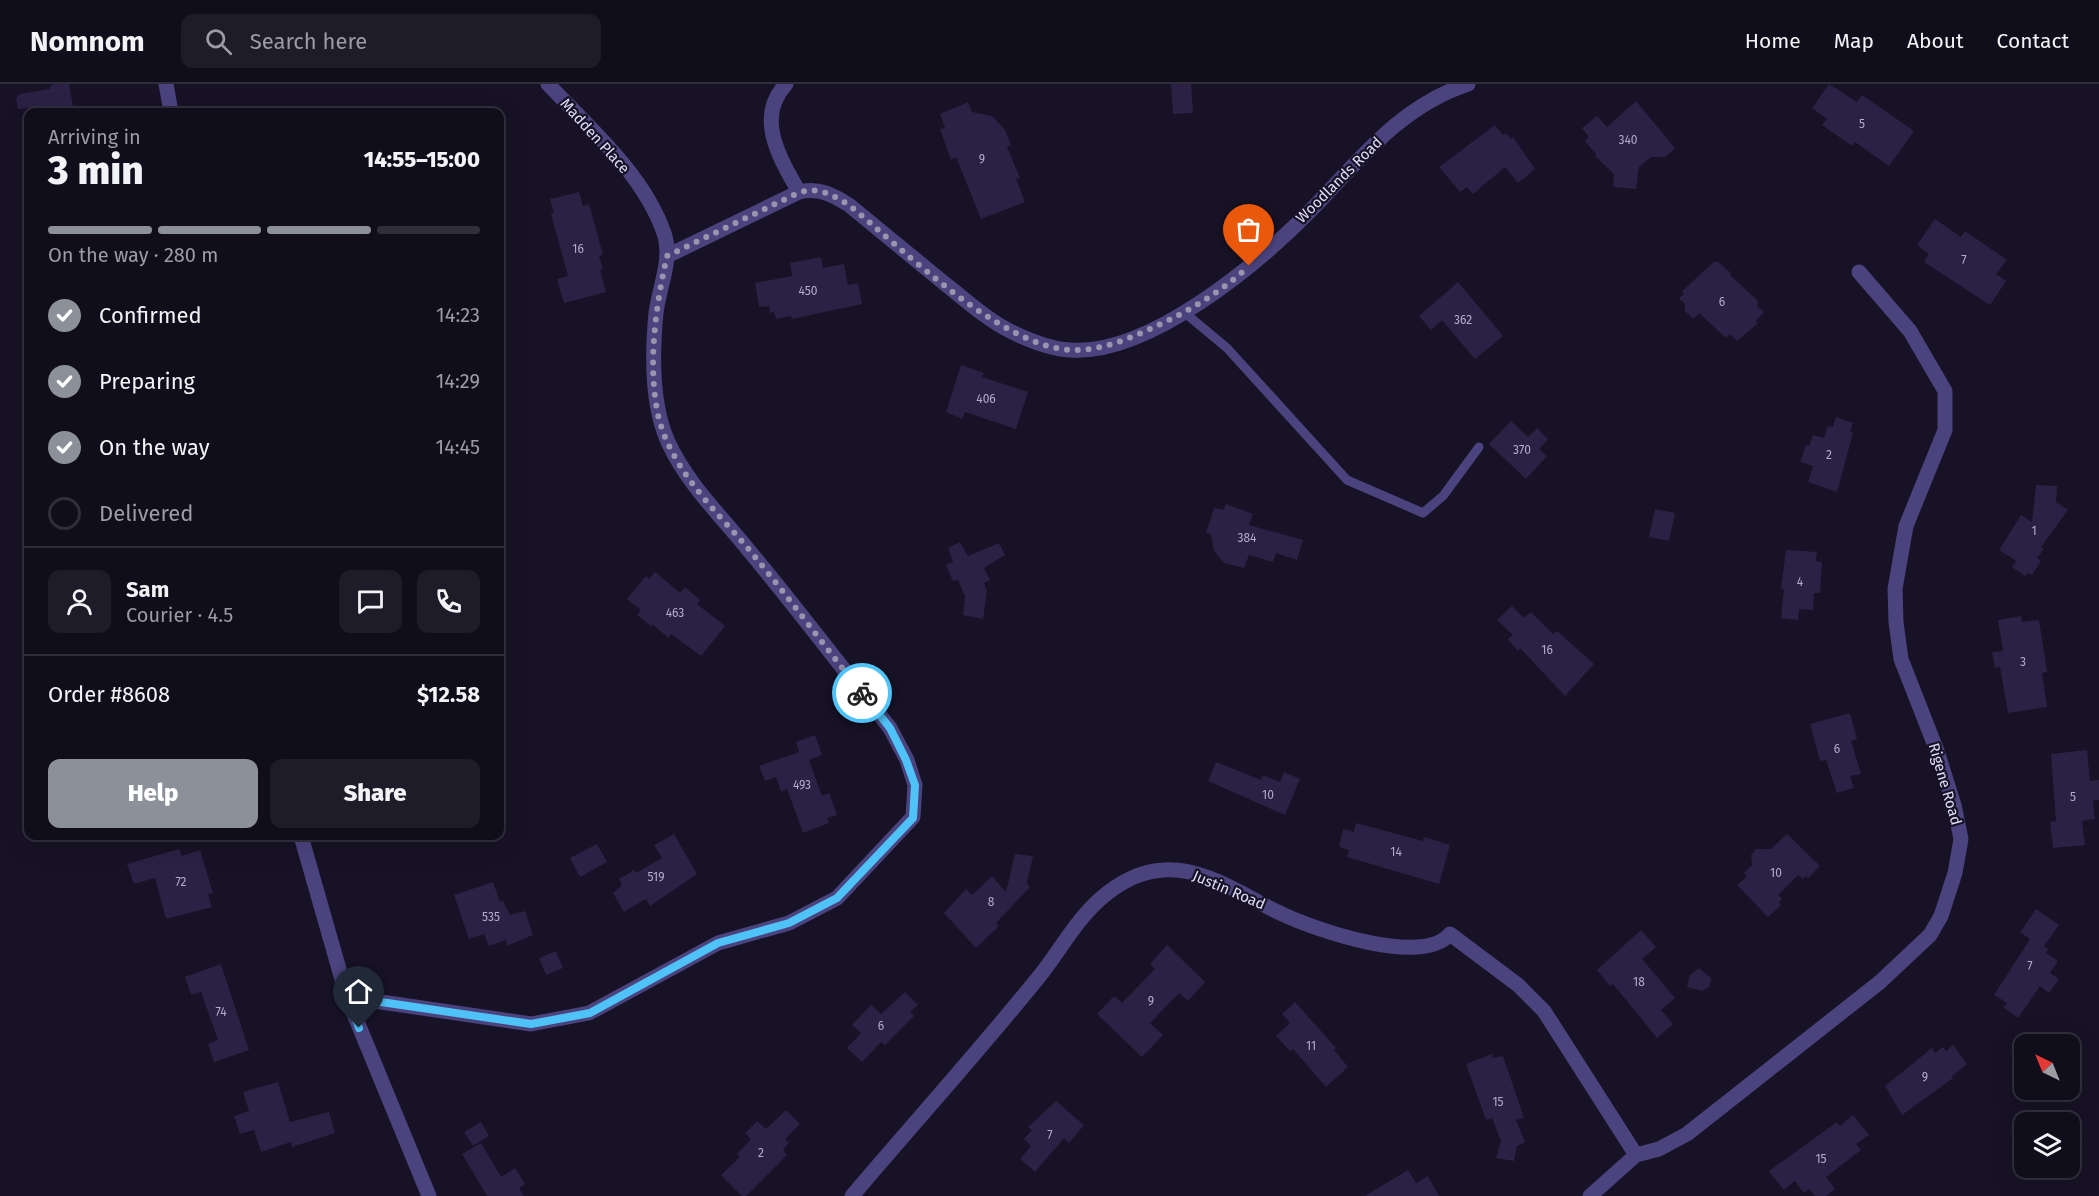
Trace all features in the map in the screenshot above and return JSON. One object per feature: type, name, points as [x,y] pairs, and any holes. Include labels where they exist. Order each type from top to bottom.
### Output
[{"type":"street","points":[[166,84],[170,108]]},
{"type":"street","name":"Madden Place","points":[[548,84],[626,167],[646,198],[664,234],[667,256]]},
{"type":"street","points":[[786,84],[770,116],[776,149],[800,192]]},
{"type":"street","name":"Woodlands Road","points":[[667,256],[800,192],[809,190],[828,192],[849,205],[982,314],[1012,333],[1051,347],[1087,350],[1121,342],[1185,313],[1232,282],[1310,211],[1358,158],[1394,126],[1428,102],[1468,84]]},
{"type":"street","points":[[347,997],[531,1024],[590,1013],[718,943],[789,923],[837,898],[913,818],[915,785],[890,728],[746,546],[706,503],[669,443],[657,411],[655,380],[656,313],[667,256]]},
{"type":"street","name":"Rigene Road","points":[[1590,1196],[1636,1155],[1659,1149],[1696,1126],[1880,982],[1930,935],[1941,916],[1954,873],[1960,839],[1954,805],[1937,751],[1911,691],[1901,659],[1895,589],[1906,526],[1945,430],[1945,391],[1910,331],[1859,272]]},
{"type":"street","points":[[302,840],[347,997],[429,1196]]},
{"type":"street","name":"Justin Road","points":[[852,1196],[1040,976],[1073,928],[1100,899],[1120,884],[1140,875],[1165,870],[1189,873],[1225,886],[1285,915],[1361,941],[1402,949],[1422,947],[1447,939],[1450,934],[1518,985],[1544,1011],[1636,1155]]},
{"type":"lane","points":[[1185,313],[1227,348],[1347,480],[1423,513],[1443,496],[1479,447]]},
{"type":"building","points":[[69,84],[73,108],[43,108],[43,106],[18,109],[16,98],[20,94],[50,89],[50,86]]},
{"type":"building","points":[[1171,84],[1191,84],[1193,113],[1173,114]]},
{"type":"building","points":[[1829,84],[1857,102],[1862,95],[1914,131],[1889,166],[1855,142],[1852,146],[1822,125],[1827,119],[1812,108]]},
{"type":"building","points":[[1636,101],[1675,148],[1665,157],[1651,157],[1639,167],[1636,189],[1613,187],[1614,174],[1595,156],[1596,154],[1585,141],[1589,137],[1582,128],[1597,116],[1607,127]]},
{"type":"building","points":[[968,102],[972,112],[992,116],[1005,130],[1011,145],[1007,147],[1020,178],[1016,179],[1025,202],[981,219],[956,157],[951,160],[940,129],[945,128],[940,114]]},
{"type":"building","points":[[1495,125],[1503,135],[1506,133],[1511,139],[1513,137],[1535,169],[1518,183],[1505,167],[1473,194],[1467,187],[1460,192],[1439,167]]},
{"type":"building","points":[[579,192],[583,206],[589,204],[603,255],[599,256],[603,269],[600,270],[606,292],[564,303],[557,279],[568,276],[551,214],[554,213],[550,199]]},
{"type":"building","points":[[1935,219],[1961,237],[1965,231],[2007,260],[1996,274],[2006,281],[1990,305],[1924,262],[1929,254],[1917,245]]},
{"type":"building","points":[[821,257],[823,268],[844,264],[848,285],[858,283],[862,304],[792,319],[791,316],[776,319],[774,312],[770,313],[769,306],[759,307],[755,283],[792,276],[790,263]]},
{"type":"building","points":[[1714,262],[1718,262],[1731,273],[1730,275],[1758,301],[1757,306],[1764,312],[1756,321],[1758,323],[1737,341],[1730,334],[1726,338],[1699,313],[1693,319],[1685,311],[1685,304],[1679,298],[1684,294],[1682,291]]},
{"type":"building","points":[[1458,282],[1503,336],[1475,359],[1442,320],[1431,330],[1419,316]]},
{"type":"building","points":[[961,365],[984,373],[982,377],[1028,392],[1016,429],[965,412],[962,419],[946,412]]},
{"type":"building","points":[[1836,417],[1853,423],[1850,432],[1853,433],[1837,492],[1808,482],[1813,466],[1800,462],[1806,445],[1809,446],[1813,435],[1824,438],[1828,426],[1833,427]]},
{"type":"building","points":[[1511,421],[1528,437],[1537,428],[1548,439],[1539,449],[1547,456],[1526,479],[1489,444]]},
{"type":"building","points":[[2036,485],[2057,486],[2056,502],[2068,510],[2041,547],[2044,549],[2037,558],[2041,561],[2032,575],[2028,573],[2025,576],[2012,567],[2016,561],[1999,550],[2021,515],[2032,522]]},
{"type":"building","points":[[1226,504],[1253,514],[1249,525],[1303,540],[1297,560],[1276,553],[1273,562],[1249,555],[1244,568],[1224,563],[1214,551],[1211,534],[1206,533],[1214,508],[1223,510]]},
{"type":"building","points":[[1655,509],[1675,513],[1669,541],[1649,537]]},
{"type":"building","points":[[960,542],[968,556],[999,543],[1005,555],[984,568],[990,580],[984,583],[987,591],[983,619],[963,615],[965,596],[958,580],[953,581],[946,565],[953,562],[948,548]]},
{"type":"building","points":[[1786,550],[1817,552],[1816,561],[1822,562],[1820,593],[1814,593],[1813,610],[1799,609],[1798,620],[1781,618],[1784,589],[1781,589]]},
{"type":"building","points":[[655,572],[680,593],[685,587],[700,600],[697,604],[725,626],[701,656],[671,634],[669,638],[653,625],[651,626],[637,615],[641,610],[627,599],[646,576],[649,579]]},
{"type":"building","points":[[1512,606],[1524,618],[1531,612],[1553,634],[1557,631],[1594,664],[1565,696],[1520,648],[1518,651],[1508,639],[1513,635],[1497,620]]},
{"type":"building","points":[[2021,616],[2022,622],[2039,620],[2047,672],[2042,673],[2047,707],[2008,713],[2000,667],[1995,668],[1992,652],[2003,651],[1998,620]]},
{"type":"building","points":[[1850,713],[1857,739],[1851,741],[1861,774],[1850,776],[1854,788],[1837,793],[1826,760],[1820,761],[1810,724]]},
{"type":"building","points":[[815,735],[822,755],[809,760],[822,796],[829,793],[837,815],[827,818],[829,823],[803,833],[787,789],[781,792],[776,777],[765,781],[759,766],[799,752],[796,742]]},
{"type":"building","points":[[2087,750],[2090,781],[2099,780],[2099,800],[2093,800],[2095,819],[2082,821],[2085,845],[2053,848],[2050,822],[2056,821],[2051,754]]},
{"type":"building","points":[[1216,762],[1261,780],[1263,775],[1280,782],[1284,772],[1300,779],[1285,815],[1208,781]]},
{"type":"building","points":[[1356,823],[1423,841],[1424,837],[1450,845],[1439,884],[1347,857],[1349,850],[1339,847],[1343,829],[1354,832]]},
{"type":"building","points":[[674,834],[697,874],[650,906],[646,899],[624,912],[613,893],[622,885],[619,879],[634,870],[636,873],[662,858],[654,845]]},
{"type":"building","points":[[1787,834],[1820,866],[1808,878],[1806,876],[1803,879],[1798,875],[1778,895],[1782,899],[1779,902],[1781,905],[1768,917],[1737,885],[1747,876],[1744,873],[1752,865],[1751,855],[1756,849],[1771,849]]},
{"type":"building","points":[[597,844],[607,862],[580,877],[570,858]]},
{"type":"building","points":[[179,849],[182,856],[200,850],[213,893],[208,894],[212,907],[166,919],[155,878],[134,884],[127,864]]},
{"type":"building","points":[[1015,854],[1033,856],[1027,883],[1030,887],[996,923],[999,926],[976,948],[944,913],[966,889],[972,895],[992,876],[1006,892]]},
{"type":"building","points":[[493,882],[500,902],[503,901],[510,915],[525,911],[533,935],[507,946],[506,940],[489,946],[484,934],[469,939],[454,895]]},
{"type":"building","points":[[2036,909],[2059,925],[2044,946],[2048,949],[2046,953],[2058,961],[2050,973],[2059,979],[2049,993],[2040,986],[2018,1018],[2003,1007],[2007,1003],[1994,995],[2030,939],[2020,932]]},
{"type":"building","points":[[1641,930],[1656,947],[1642,959],[1675,998],[1661,1010],[1673,1024],[1657,1038],[1613,984],[1610,986],[1597,970]]},
{"type":"building","points":[[1167,945],[1205,982],[1188,1001],[1179,993],[1150,1023],[1163,1035],[1142,1057],[1097,1014],[1114,996],[1122,1003],[1155,969],[1150,964]]},
{"type":"building","points":[[556,951],[563,968],[546,975],[539,958]]},
{"type":"building","points":[[221,964],[249,1050],[214,1062],[208,1044],[218,1040],[201,992],[191,995],[185,977]]},
{"type":"building","points":[[1699,968],[1711,978],[1710,986],[1702,991],[1687,987],[1690,975]]},
{"type":"building","points":[[905,992],[918,1005],[910,1012],[914,1016],[885,1045],[881,1042],[862,1062],[847,1048],[861,1033],[852,1025],[871,1005],[881,1014]]},
{"type":"building","points":[[1295,1002],[1336,1048],[1334,1050],[1348,1067],[1326,1087],[1293,1049],[1290,1051],[1276,1036],[1290,1023],[1282,1014]]},
{"type":"building","points":[[1953,1045],[1967,1064],[1952,1076],[1953,1078],[1902,1115],[1885,1086],[1932,1048],[1935,1053],[1943,1047],[1946,1051]]},
{"type":"building","points":[[1492,1054],[1493,1058],[1503,1056],[1524,1118],[1516,1120],[1525,1142],[1517,1146],[1514,1161],[1496,1158],[1501,1141],[1492,1118],[1486,1120],[1466,1064]]},
{"type":"building","points":[[278,1082],[290,1122],[329,1112],[335,1133],[292,1147],[291,1142],[261,1152],[254,1130],[240,1134],[234,1116],[249,1111],[243,1092]]},
{"type":"building","points":[[1056,1101],[1084,1125],[1069,1143],[1064,1138],[1035,1172],[1020,1159],[1031,1146],[1024,1139],[1032,1130],[1028,1127]]},
{"type":"building","points":[[786,1110],[800,1124],[785,1139],[789,1143],[783,1150],[787,1155],[746,1196],[742,1196],[721,1175],[740,1157],[737,1154],[751,1139],[745,1133],[757,1121],[766,1129]]},
{"type":"building","points":[[1853,1115],[1869,1135],[1856,1144],[1861,1150],[1826,1177],[1835,1189],[1826,1196],[1815,1196],[1809,1189],[1804,1193],[1795,1181],[1784,1190],[1769,1171],[1837,1122],[1840,1126]]},
{"type":"building","points":[[481,1122],[489,1136],[473,1146],[464,1132]]},
{"type":"building","points":[[481,1143],[501,1177],[515,1168],[525,1184],[519,1188],[524,1196],[487,1196],[462,1154]]},
{"type":"building","points":[[1408,1170],[1416,1183],[1428,1176],[1439,1196],[1365,1196]]},
{"type":"way so far","points":[[862,693],[746,546],[706,503],[669,443],[657,411],[655,380],[656,313],[667,256],[800,192],[809,190],[828,192],[849,205],[982,314],[1012,333],[1051,347],[1070,350],[1087,350],[1121,342],[1185,313],[1232,282],[1249,266]]},
{"type":"route","points":[[359,1028],[347,997],[531,1024],[590,1013],[718,943],[789,923],[837,898],[913,818],[915,785],[906,760],[890,728],[862,693]]}]
